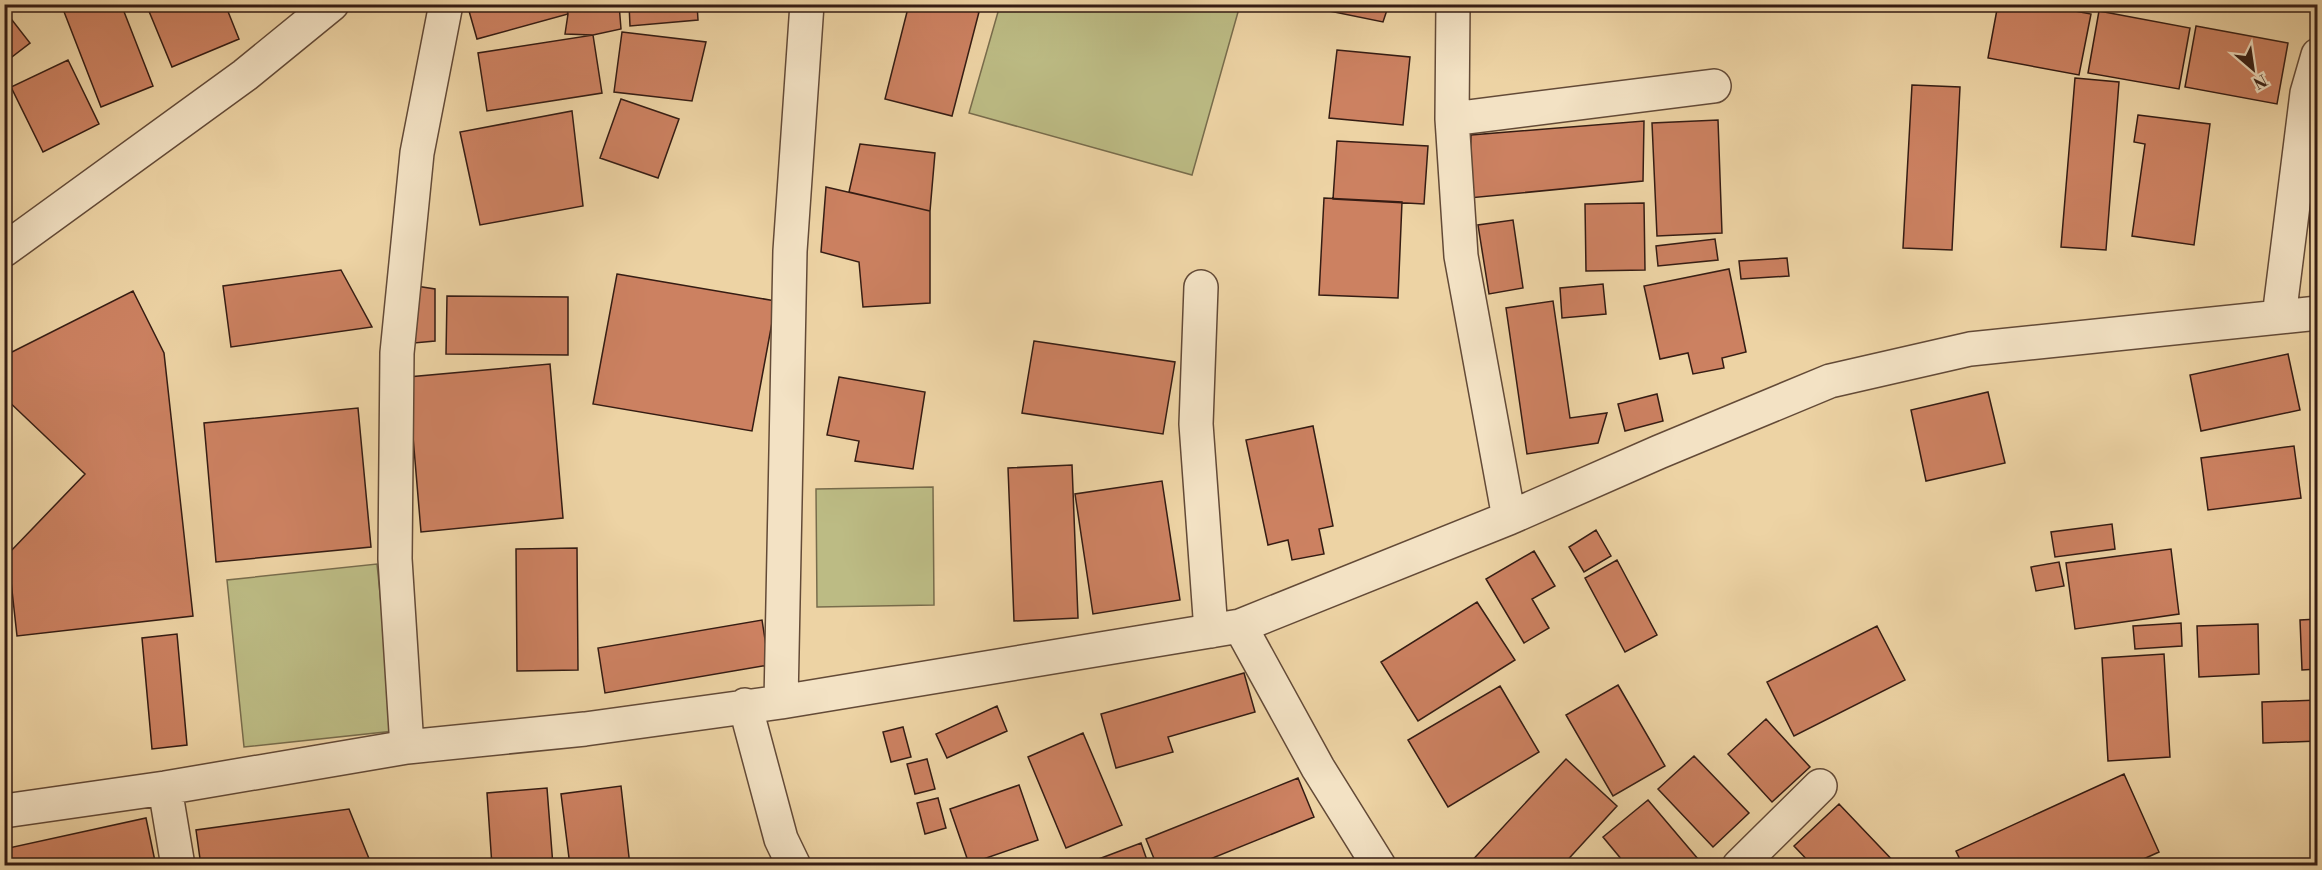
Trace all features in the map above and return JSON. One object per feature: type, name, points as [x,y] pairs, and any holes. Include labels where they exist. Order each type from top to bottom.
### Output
[{"type":"street","points":[[4,250],[245,75],[332,4]]},
{"type":"street","points":[[407,747],[395,559],[397,353],[417,153],[446,4]]},
{"type":"street","points":[[781,702],[790,251],[807,4]]},
{"type":"street","points":[[1453,4],[1452,119],[1461,256],[1509,518]]},
{"type":"street","points":[[2279,317],[2307,93],[2318,56]]},
{"type":"street","points":[[1452,119],[1714,86]]},
{"type":"street","points":[[1201,287],[1196,424],[1226,628],[1379,866]]},
{"type":"street","points":[[4,811],[165,788],[407,747],[585,729],[745,705],[781,702],[1226,628],[1509,518],[1659,452],[1830,381],[1970,349],[2318,313]]},
{"type":"street","points":[[745,705],[782,839],[794,866]]},
{"type":"street","points":[[1740,866],[1820,786]]},
{"type":"street","points":[[165,788],[178,866]]},
{"type":"shaded area","points":[[1000,5],[1240,5],[1192,175],[969,113]]},
{"type":"shaded area","points":[[933,487],[934,605],[817,607],[816,489]]},
{"type":"shaded area","points":[[377,564],[394,731],[244,747],[227,580]]},
{"type":"building","points":[[61,4],[121,4],[153,86],[101,107]]},
{"type":"building","points":[[146,4],[225,4],[239,39],[172,67]]},
{"type":"building","points":[[467,4],[566,4],[568,14],[477,39]]},
{"type":"building","points":[[566,4],[619,4],[621,29],[593,35],[565,34],[568,14]]},
{"type":"building","points":[[629,4],[697,4],[698,20],[630,26]]},
{"type":"building","points":[[909,4],[949,4],[979,12],[952,116],[885,99]]},
{"type":"building","points":[[1295,4],[1389,4],[1383,22]]},
{"type":"building","points":[[1998,4],[2037,4],[2091,14],[2079,75],[1988,58]]},
{"type":"building","points":[[2099,11],[2190,28],[2179,89],[2088,73]]},
{"type":"building","points":[[4,12],[30,43],[4,63]]},
{"type":"building","points":[[2196,26],[2288,43],[2277,104],[2185,87]]},
{"type":"building","points":[[622,32],[706,42],[692,101],[614,92]]},
{"type":"building","points":[[593,35],[602,93],[487,111],[478,53]]},
{"type":"building","points":[[1337,50],[1410,57],[1403,125],[1329,118]]},
{"type":"building","points":[[68,60],[99,124],[43,152],[11,87]]},
{"type":"building","points":[[2075,78],[2119,82],[2106,250],[2061,247]]},
{"type":"building","points":[[1912,85],[1960,87],[1952,250],[1903,248]]},
{"type":"building","points":[[621,99],[679,119],[658,178],[600,158]]},
{"type":"building","points":[[572,111],[583,206],[480,225],[460,132]]},
{"type":"building","points":[[2138,115],[2210,124],[2194,245],[2132,236],[2145,144],[2134,142]]},
{"type":"building","points":[[1718,120],[1722,233],[1657,236],[1652,123]]},
{"type":"building","points":[[1644,121],[1643,181],[1469,198],[1471,135]]},
{"type":"building","points":[[1337,141],[1428,146],[1424,204],[1333,199]]},
{"type":"building","points":[[860,144],[935,153],[930,211],[849,192]]},
{"type":"building","points":[[826,187],[930,211],[930,303],[863,307],[859,262],[821,252]]},
{"type":"building","points":[[2318,196],[2318,269],[2312,270],[2308,197]]},
{"type":"building","points":[[1324,198],[1402,202],[1398,298],[1319,295]]},
{"type":"building","points":[[1644,203],[1645,270],[1586,271],[1585,204]]},
{"type":"building","points":[[1513,220],[1523,288],[1489,294],[1478,225]]},
{"type":"building","points":[[1715,239],[1718,260],[1658,266],[1656,246]]},
{"type":"building","points":[[1787,258],[1789,276],[1741,279],[1739,261]]},
{"type":"building","points":[[1729,269],[1746,352],[1722,358],[1724,368],[1693,374],[1688,353],[1660,359],[1644,286]]},
{"type":"building","points":[[341,270],[372,327],[231,347],[223,286]]},
{"type":"building","points":[[617,274],[776,301],[752,431],[593,404]]},
{"type":"building","points":[[1603,284],[1606,314],[1562,318],[1560,288]]},
{"type":"building","points":[[416,286],[435,289],[435,341],[414,343]]},
{"type":"building","points":[[133,291],[164,353],[193,616],[17,636],[8,554],[85,474],[4,397],[4,356]]},
{"type":"building","points":[[447,296],[568,297],[568,355],[446,354]]},
{"type":"building","points":[[1553,301],[1570,418],[1607,413],[1598,443],[1527,454],[1506,308]]},
{"type":"building","points":[[1034,341],[1175,362],[1163,434],[1022,413]]},
{"type":"building","points":[[2288,354],[2300,410],[2201,431],[2190,375]]},
{"type":"building","points":[[550,364],[563,518],[421,532],[408,377]]},
{"type":"building","points":[[839,377],[925,392],[913,469],[855,461],[859,441],[827,435]]},
{"type":"building","points":[[1988,392],[2005,463],[1926,481],[1911,410]]},
{"type":"building","points":[[1657,394],[1663,421],[1625,431],[1618,404]]},
{"type":"building","points":[[358,408],[371,547],[216,562],[204,423]]},
{"type":"building","points":[[1313,426],[1333,526],[1319,529],[1324,554],[1292,560],[1288,540],[1268,545],[1246,440]]},
{"type":"building","points":[[2294,446],[2301,498],[2208,510],[2201,458]]},
{"type":"building","points":[[1072,465],[1078,618],[1014,621],[1008,468]]},
{"type":"building","points":[[1162,481],[1180,600],[1093,614],[1075,494]]},
{"type":"building","points":[[2112,524],[2115,549],[2055,557],[2051,532]]},
{"type":"building","points":[[1596,530],[1611,556],[1584,572],[1569,547]]},
{"type":"building","points":[[577,548],[578,670],[517,671],[516,549]]},
{"type":"building","points":[[2171,549],[2179,614],[2075,629],[2066,563]]},
{"type":"building","points":[[1534,551],[1555,586],[1532,599],[1549,628],[1524,643],[1486,579]]},
{"type":"building","points":[[1617,560],[1657,635],[1625,652],[1585,578]]},
{"type":"building","points":[[2059,562],[2064,586],[2036,591],[2031,567]]},
{"type":"building","points":[[1477,602],[1515,660],[1418,721],[1381,662]]},
{"type":"building","points":[[2318,619],[2318,669],[2302,670],[2300,620]]},
{"type":"building","points":[[762,620],[769,665],[605,693],[598,648]]},
{"type":"building","points":[[2181,623],[2182,646],[2135,649],[2133,626]]},
{"type":"building","points":[[2258,624],[2259,674],[2199,677],[2197,626]]},
{"type":"building","points":[[1877,626],[1905,680],[1794,736],[1767,682]]},
{"type":"building","points":[[177,634],[187,745],[152,749],[142,638]]},
{"type":"building","points":[[2164,654],[2170,757],[2108,761],[2102,658]]},
{"type":"building","points":[[1244,673],[1255,712],[1168,737],[1173,752],[1116,768],[1101,714]]},
{"type":"building","points":[[1618,685],[1665,766],[1613,796],[1566,715]]},
{"type":"building","points":[[1500,686],[1539,752],[1448,807],[1408,740]]},
{"type":"building","points":[[2318,700],[2318,741],[2263,743],[2262,702]]},
{"type":"building","points":[[997,706],[1007,731],[947,758],[936,734]]},
{"type":"building","points":[[1766,719],[1810,767],[1772,802],[1728,754]]},
{"type":"building","points":[[903,727],[911,757],[891,762],[883,732]]},
{"type":"building","points":[[1083,733],[1122,825],[1066,848],[1028,757]]},
{"type":"building","points":[[1694,756],[1749,813],[1713,847],[1658,789]]},
{"type":"building","points":[[927,759],[935,789],[915,794],[907,764]]},
{"type":"building","points":[[1566,759],[1617,806],[1562,866],[1467,866]]},
{"type":"building","points":[[2124,774],[2159,852],[2128,866],[1963,866],[1956,851]]},
{"type":"building","points":[[1298,778],[1314,817],[1193,866],[1157,866],[1146,839]]},
{"type":"building","points":[[1019,785],[1038,840],[969,864],[950,809]]},
{"type":"building","points":[[621,786],[630,866],[570,866],[561,794]]},
{"type":"building","points":[[547,788],[553,866],[492,866],[487,793]]},
{"type":"building","points":[[938,798],[946,828],[925,834],[917,803]]},
{"type":"building","points":[[1648,800],[1704,866],[1627,866],[1603,837]]},
{"type":"building","points":[[1839,804],[1898,866],[1813,866],[1794,846]]},
{"type":"building","points":[[349,809],[372,866],[201,866],[196,830]]},
{"type":"building","points":[[146,818],[156,866],[4,866],[4,849]]},
{"type":"building","points":[[1141,843],[1149,866],[1080,866]]}]
